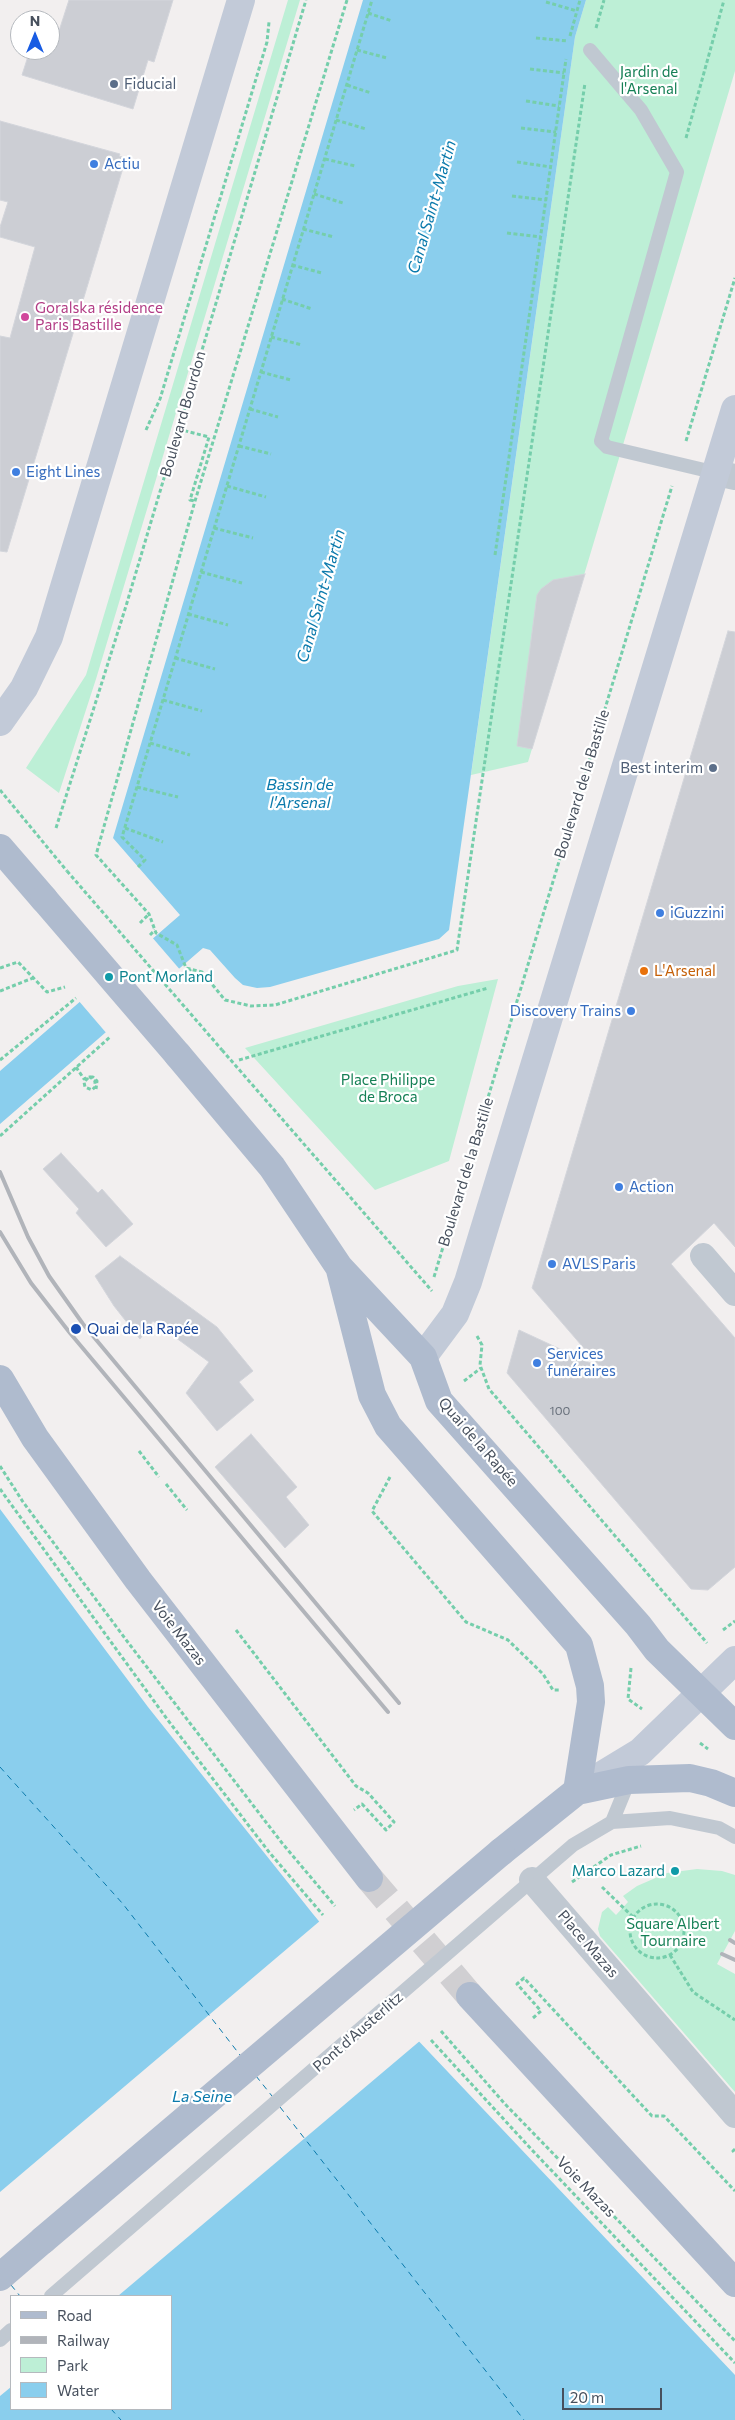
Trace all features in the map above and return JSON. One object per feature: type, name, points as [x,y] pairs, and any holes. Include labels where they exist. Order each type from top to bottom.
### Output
[{"type":"main road","points":[[0,722],[24,688],[49,638],[241,0]]},
{"type":"main road","points":[[423,1357],[455,1314],[468,1282],[726,475],[735,409]]},
{"type":"main road","points":[[0,848],[272,1167],[339,1267],[372,1395],[388,1426],[579,1645],[590,1686],[591,1702],[578,1791]]},
{"type":"main road","name":"Quai de la Rapée","points":[[339,1267],[423,1357],[439,1401],[632,1618],[657,1650],[735,1726]]},
{"type":"main road","name":"Voie Mazas","points":[[0,1379],[35,1438],[138,1580],[369,1878]]},
{"type":"main road","points":[[0,2277],[501,1852],[578,1791],[640,1752],[658,1720],[702,1693],[735,1660]]},
{"type":"main road","points":[[578,1791],[629,1780],[690,1778],[711,1783],[735,1793]]},
{"type":"main road","points":[[470,1996],[735,2283]]},
{"type":"street","points":[[703,1256],[735,1293]]},
{"type":"street","name":"Place Mazas","points":[[531,1881],[735,2115]]},
{"type":"lane","points":[[590,50],[641,110],[677,172],[601,441],[607,447],[726,475]]},
{"type":"lane","points":[[640,1752],[612,1822],[670,1818],[719,1828],[735,1837]]},
{"type":"lane","name":"Pont d'Austerlitz","points":[[52,2295],[573,1845],[612,1822]]},
{"type":"lane","points":[[0,2340],[10,2331]]},
{"type":"path","name":"Boulevard Bourdon","points":[[56,828],[126,606],[306,0]]},
{"type":"path","points":[[347,0],[195,501],[96,855],[149,914],[156,932],[177,944],[186,968],[202,972],[225,1000],[252,1006],[275,1005],[457,950],[590,50],[604,0]]},
{"type":"path","points":[[138,867],[145,860],[122,837],[372,0]]},
{"type":"path","points":[[568,49],[580,0]]},
{"type":"path","points":[[677,172],[724,0]]},
{"type":"path","points":[[546,2],[577,11]]},
{"type":"path","points":[[368,13],[392,21]]},
{"type":"path","points":[[536,38],[569,41]]},
{"type":"path","points":[[357,50],[387,58]]},
{"type":"path","points":[[495,555],[567,57]]},
{"type":"path","points":[[530,69],[564,73]]},
{"type":"path","points":[[347,85],[371,93]]},
{"type":"path","points":[[526,101],[560,106]]},
{"type":"path","points":[[336,120],[366,129]]},
{"type":"path","points":[[521,128],[556,132]]},
{"type":"path","points":[[324,158],[355,166]]},
{"type":"path","points":[[517,162],[551,167]]},
{"type":"path","points":[[314,194],[343,202]]},
{"type":"path","points":[[512,196],[546,200]]},
{"type":"path","points":[[303,229],[334,237]]},
{"type":"path","points":[[507,232],[541,237]]},
{"type":"path","points":[[292,265],[322,273]]},
{"type":"path","name":"Boulevard de la Bastille","points":[[0,790],[222,1050],[431,1289],[735,278]]},
{"type":"path","points":[[282,299],[312,309]]},
{"type":"path","points":[[271,336],[302,345]]},
{"type":"path","points":[[261,372],[292,380]]},
{"type":"path","points":[[250,409],[278,417]]},
{"type":"path","points":[[178,430],[208,437],[190,500],[195,501]]},
{"type":"path","points":[[239,446],[271,454]]},
{"type":"path","points":[[227,486],[266,497]]},
{"type":"path","points":[[214,528],[253,538]]},
{"type":"path","points":[[201,572],[242,583]]},
{"type":"path","points":[[188,614],[228,625]]},
{"type":"path","points":[[176,658],[215,669]]},
{"type":"path","points":[[163,700],[202,711]]},
{"type":"path","points":[[150,743],[190,755]]},
{"type":"path","points":[[137,787],[178,797]]},
{"type":"path","points":[[125,828],[163,842]]},
{"type":"path","points":[[140,923],[149,914]]},
{"type":"path","points":[[150,934],[156,932]]},
{"type":"path","points":[[0,968],[18,962],[47,992],[65,987]]},
{"type":"path","points":[[184,974],[192,968]]},
{"type":"path","points":[[0,991],[33,978]]},
{"type":"path","points":[[239,1060],[488,988]]},
{"type":"path","points":[[0,1060],[76,998]]},
{"type":"path","points":[[0,1136],[110,1037]]},
{"type":"path","points":[[76,1067],[84,1079],[90,1078],[96,1081],[95,1088],[92,1090],[85,1088],[87,1079],[92,1077],[96,1081],[96,1089]]},
{"type":"path","points":[[479,1337],[482,1345],[480,1364],[489,1389],[706,1643]]},
{"type":"path","points":[[139,1451],[159,1477]]},
{"type":"path","points":[[0,1466],[24,1502],[136,1653],[282,1843],[335,1906]]},
{"type":"path","points":[[392,1475],[372,1511],[466,1622],[508,1640],[543,1674],[553,1690],[562,1689]]},
{"type":"path","points":[[166,1484],[187,1510]]},
{"type":"path","points":[[0,1489],[167,1719],[270,1852],[323,1915]]},
{"type":"path","points":[[236,1630],[356,1786],[368,1793],[394,1822],[386,1830],[362,1804]]},
{"type":"path","points":[[633,1662],[628,1677],[628,1699],[658,1720]]},
{"type":"path","points":[[531,1881],[558,1878],[573,1882],[611,1855],[647,1844]]},
{"type":"path","points":[[602,1887],[633,1917]]},
{"type":"path","points":[[646,1905],[664,1905],[679,1915],[683,1923],[682,1941],[670,1955],[655,1958],[640,1952],[631,1940],[630,1925],[633,1917],[646,1905]]},
{"type":"path","points":[[670,1955],[693,1992],[735,2020]]},
{"type":"path","points":[[541,2011],[517,1984],[524,1978],[652,2116],[664,2116],[735,2191]]},
{"type":"path","name":"Voie Mazas","points":[[441,2031],[505,2104],[735,2340]]},
{"type":"path","points":[[431,2040],[538,2158],[735,2363]]},
{"type":"path","points":[[735,2149],[733,2151],[735,2153]]},
{"type":"green space","points":[[288,0],[300,0],[96,679],[59,793],[26,768],[86,675]]},
{"type":"green space","name":"Jardin de l'Arsenal","points":[[586,0],[735,0],[735,71],[528,762],[471,775],[575,37]]},
{"type":"green space","name":"Place Philippe de Broca","points":[[498,979],[449,1161],[375,1190],[245,1048],[458,986]]},
{"type":"green space","name":"Square Albert Tournaire","points":[[697,1869],[722,1871],[735,1875],[735,1931],[717,1964],[735,1974],[735,2092],[600,1936],[598,1929],[602,1912],[608,1907],[616,1915],[628,1902],[623,1896],[637,1886],[667,1873]]},
{"type":"water","name":"Bassin de l'Arsenal","points":[[363,0],[586,0],[575,37],[449,930],[439,939],[270,987],[257,988],[243,985],[210,950],[203,948],[0,1124],[0,1071],[180,915],[113,838]]},
{"type":"water","name":"La Seine","points":[[0,1509],[148,1707],[313,1914],[412,2034],[735,2375],[735,2420],[0,2420]]},
{"type":"pier","points":[[151,936],[182,972],[108,1035],[78,1000]]},
{"type":"pier","points":[[321,1920],[421,2040],[119,2295],[10,2295],[10,2388],[0,2396],[0,2192]]},
{"type":"building","points":[[69,0],[173,0],[154,62],[148,60],[133,109],[22,75],[27,60],[60,60],[60,28]]},
{"type":"building","points":[[0,121],[120,154],[119,156],[126,158],[7,552],[0,551],[0,336],[10,338],[35,247],[0,237],[0,227],[8,202],[0,200]]},
{"type":"building","points":[[585,574],[532,749],[517,746],[537,595],[541,589],[553,580]]},
{"type":"building","points":[[728,631],[735,632],[735,1247],[714,1223],[671,1264],[735,1338],[735,1567],[708,1590],[691,1589],[507,1373],[519,1330],[601,1368],[532,1288]]},
{"type":"building","points":[[61,1153],[98,1193],[102,1189],[133,1224],[106,1247],[76,1213],[79,1209],[43,1169]]},
{"type":"building","points":[[120,1256],[217,1327],[253,1371],[239,1382],[254,1400],[217,1431],[186,1393],[209,1362],[153,1321],[140,1339],[114,1306],[95,1276]]},
{"type":"building","points":[[251,1434],[297,1487],[286,1497],[309,1525],[285,1548],[215,1467]]},
{"type":"ferry route","points":[[0,1767],[123,1904],[240,2055]]},
{"type":"ferry route","points":[[256,2076],[272,2096]]},
{"type":"ferry route","points":[[280,2107],[524,2420]]},
{"type":"ferry route","points":[[11,2285],[19,2295]]},
{"type":"ferry route","points":[[112,2410],[121,2420]]},
{"type":"tunnel","points":[[369,1878],[470,1996]]},
{"type":"railway","points":[[0,1172],[28,1237],[49,1276],[83,1324],[399,1703]]},
{"type":"railway","points":[[0,1232],[31,1283],[70,1333],[388,1712]]},
{"type":"railway","points":[[730,1940],[735,1943]]},
{"type":"railway","points":[[722,1954],[735,1960]]},
{"type":"place","name":"Fiducial","points":[[114,84]]},
{"type":"place","name":"Actiu","points":[[94,164]]},
{"type":"place","name":"Goralska résidence Paris Bastille","points":[[25,317]]},
{"type":"place","name":"Eight Lines","points":[[16,472]]},
{"type":"place","name":"Best interim","points":[[713,768]]},
{"type":"place","name":"iGuzzini","points":[[660,913]]},
{"type":"place","name":"L'Arsenal","points":[[644,971]]},
{"type":"place","name":"Pont Morland","points":[[109,977]]},
{"type":"place","name":"Discovery Trains","points":[[631,1011]]},
{"type":"place","name":"Action","points":[[619,1187]]},
{"type":"place","name":"AVLS Paris","points":[[552,1264]]},
{"type":"place","name":"Quai de la Rapée","points":[[76,1329]]},
{"type":"place","name":"Services funéraires","points":[[537,1363]]},
{"type":"place","name":"Marco Lazard","points":[[675,1871]]},
{"type":"water label","name":"Canal Saint-Martin","points":[[432,207]]},
{"type":"water label","name":"Canal Saint-Martin","points":[[321,596]]}]
